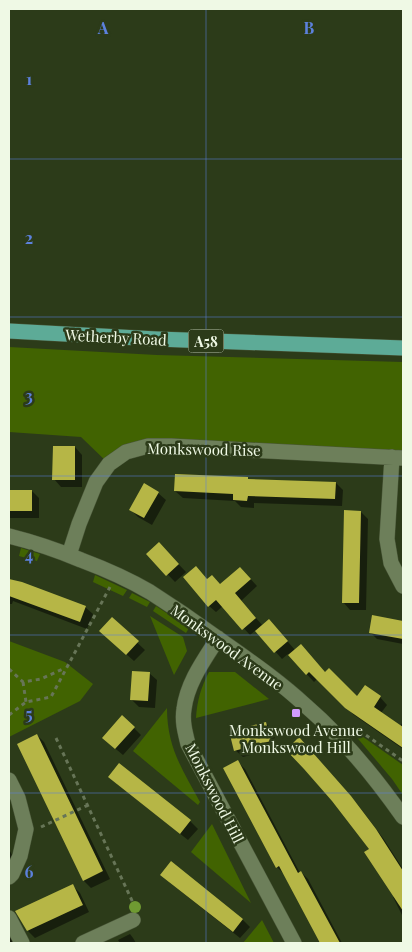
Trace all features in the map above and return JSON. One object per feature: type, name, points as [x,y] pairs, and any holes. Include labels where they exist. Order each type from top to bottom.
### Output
[{"type":"main road","name":"Wetherby Road","points":[[9,331],[157,339],[403,348]]},
{"type":"street","name":"Monkswood Rise","points":[[69,555],[96,482],[109,464],[126,452],[148,446],[171,446],[398,457]]},
{"type":"street","points":[[398,457],[387,539],[390,563],[403,586]]},
{"type":"street","name":"Monkswood Avenue","points":[[9,536],[69,555],[117,574],[153,594],[250,660],[307,706],[333,731],[385,791],[403,817]]},
{"type":"street","name":"Monkswood Hill","points":[[218,638],[188,689],[184,709],[184,726],[188,744],[294,943]]},
{"type":"street","points":[[9,780],[13,800],[26,829],[20,856],[9,877]]},
{"type":"street","points":[[9,918],[22,943]]},
{"type":"street","points":[[84,943],[133,920]]},
{"type":"path","points":[[9,715],[26,702],[51,697],[117,574]]},
{"type":"path","points":[[23,682],[41,679],[67,667]]},
{"type":"path","points":[[9,669],[23,682],[26,702]]},
{"type":"path","points":[[333,731],[357,729],[403,761]]},
{"type":"path","points":[[56,738],[135,906],[133,920]]},
{"type":"path","points":[[26,829],[38,829],[88,805]]},
{"type":"green space","points":[[9,347],[157,355],[403,362],[403,458],[171,446],[109,464],[81,437],[9,432]]},
{"type":"green space","points":[[21,548],[40,554],[37,561],[19,556]]},
{"type":"green space","points":[[95,575],[127,590],[123,596],[93,582]]},
{"type":"green space","points":[[132,593],[150,602],[147,607],[129,598]]},
{"type":"green space","points":[[156,606],[189,628],[186,633],[153,611]]},
{"type":"green space","points":[[150,616],[183,637],[187,651],[174,675]]},
{"type":"green space","points":[[9,641],[65,662],[93,684],[80,701],[9,737]]},
{"type":"green space","points":[[209,672],[235,672],[269,699],[196,718],[200,694]]},
{"type":"green space","points":[[167,708],[173,746],[200,802],[198,805],[133,751]]},
{"type":"green space","points":[[356,732],[403,765],[403,795],[354,734]]},
{"type":"green space","points":[[212,824],[251,903],[191,852]]},
{"type":"green space","points":[[262,920],[274,943],[243,943]]},
{"type":"building","points":[[53,446],[75,446],[75,480],[52,480]]},
{"type":"building","points":[[175,474],[336,482],[335,499],[248,496],[247,501],[233,500],[233,494],[174,491]]},
{"type":"building","points":[[144,483],[159,492],[144,518],[129,510]]},
{"type":"building","points":[[9,490],[32,490],[32,511],[9,511]]},
{"type":"building","points":[[344,510],[361,511],[359,603],[342,603]]},
{"type":"building","points":[[159,542],[179,564],[166,576],[146,554]]},
{"type":"building","points":[[196,566],[207,579],[212,575],[220,584],[240,567],[251,579],[235,593],[256,618],[242,630],[216,600],[208,607],[183,577]]},
{"type":"building","points":[[9,579],[86,606],[80,622],[9,596]]},
{"type":"building","points":[[372,615],[403,621],[403,639],[369,633]]},
{"type":"building","points":[[112,617],[139,641],[126,655],[99,631]]},
{"type":"building","points":[[269,619],[288,641],[274,653],[255,631]]},
{"type":"building","points":[[301,644],[325,672],[329,668],[357,696],[365,685],[381,696],[374,707],[403,727],[403,748],[345,708],[309,672],[306,675],[288,655]]},
{"type":"building","points":[[132,671],[150,672],[148,701],[130,700]]},
{"type":"building","points":[[122,715],[135,727],[115,749],[102,738]]},
{"type":"building","points":[[266,722],[271,741],[234,751],[230,735],[236,734],[235,730]]},
{"type":"building","points":[[37,734],[103,871],[83,881],[17,744]]},
{"type":"building","points":[[299,737],[351,796],[376,829],[403,871],[403,911],[364,852],[369,849],[332,801],[286,750]]},
{"type":"building","points":[[238,760],[298,873],[301,871],[340,943],[320,943],[279,866],[276,868],[223,768]]},
{"type":"building","points":[[119,763],[191,820],[180,834],[108,777]]},
{"type":"building","points":[[171,861],[243,919],[233,932],[160,875]]},
{"type":"building","points":[[73,884],[83,905],[27,931],[15,911]]},
{"type":"place","name":"Monkswood Avenue Monkswood Hill","points":[[296,713]]}]
